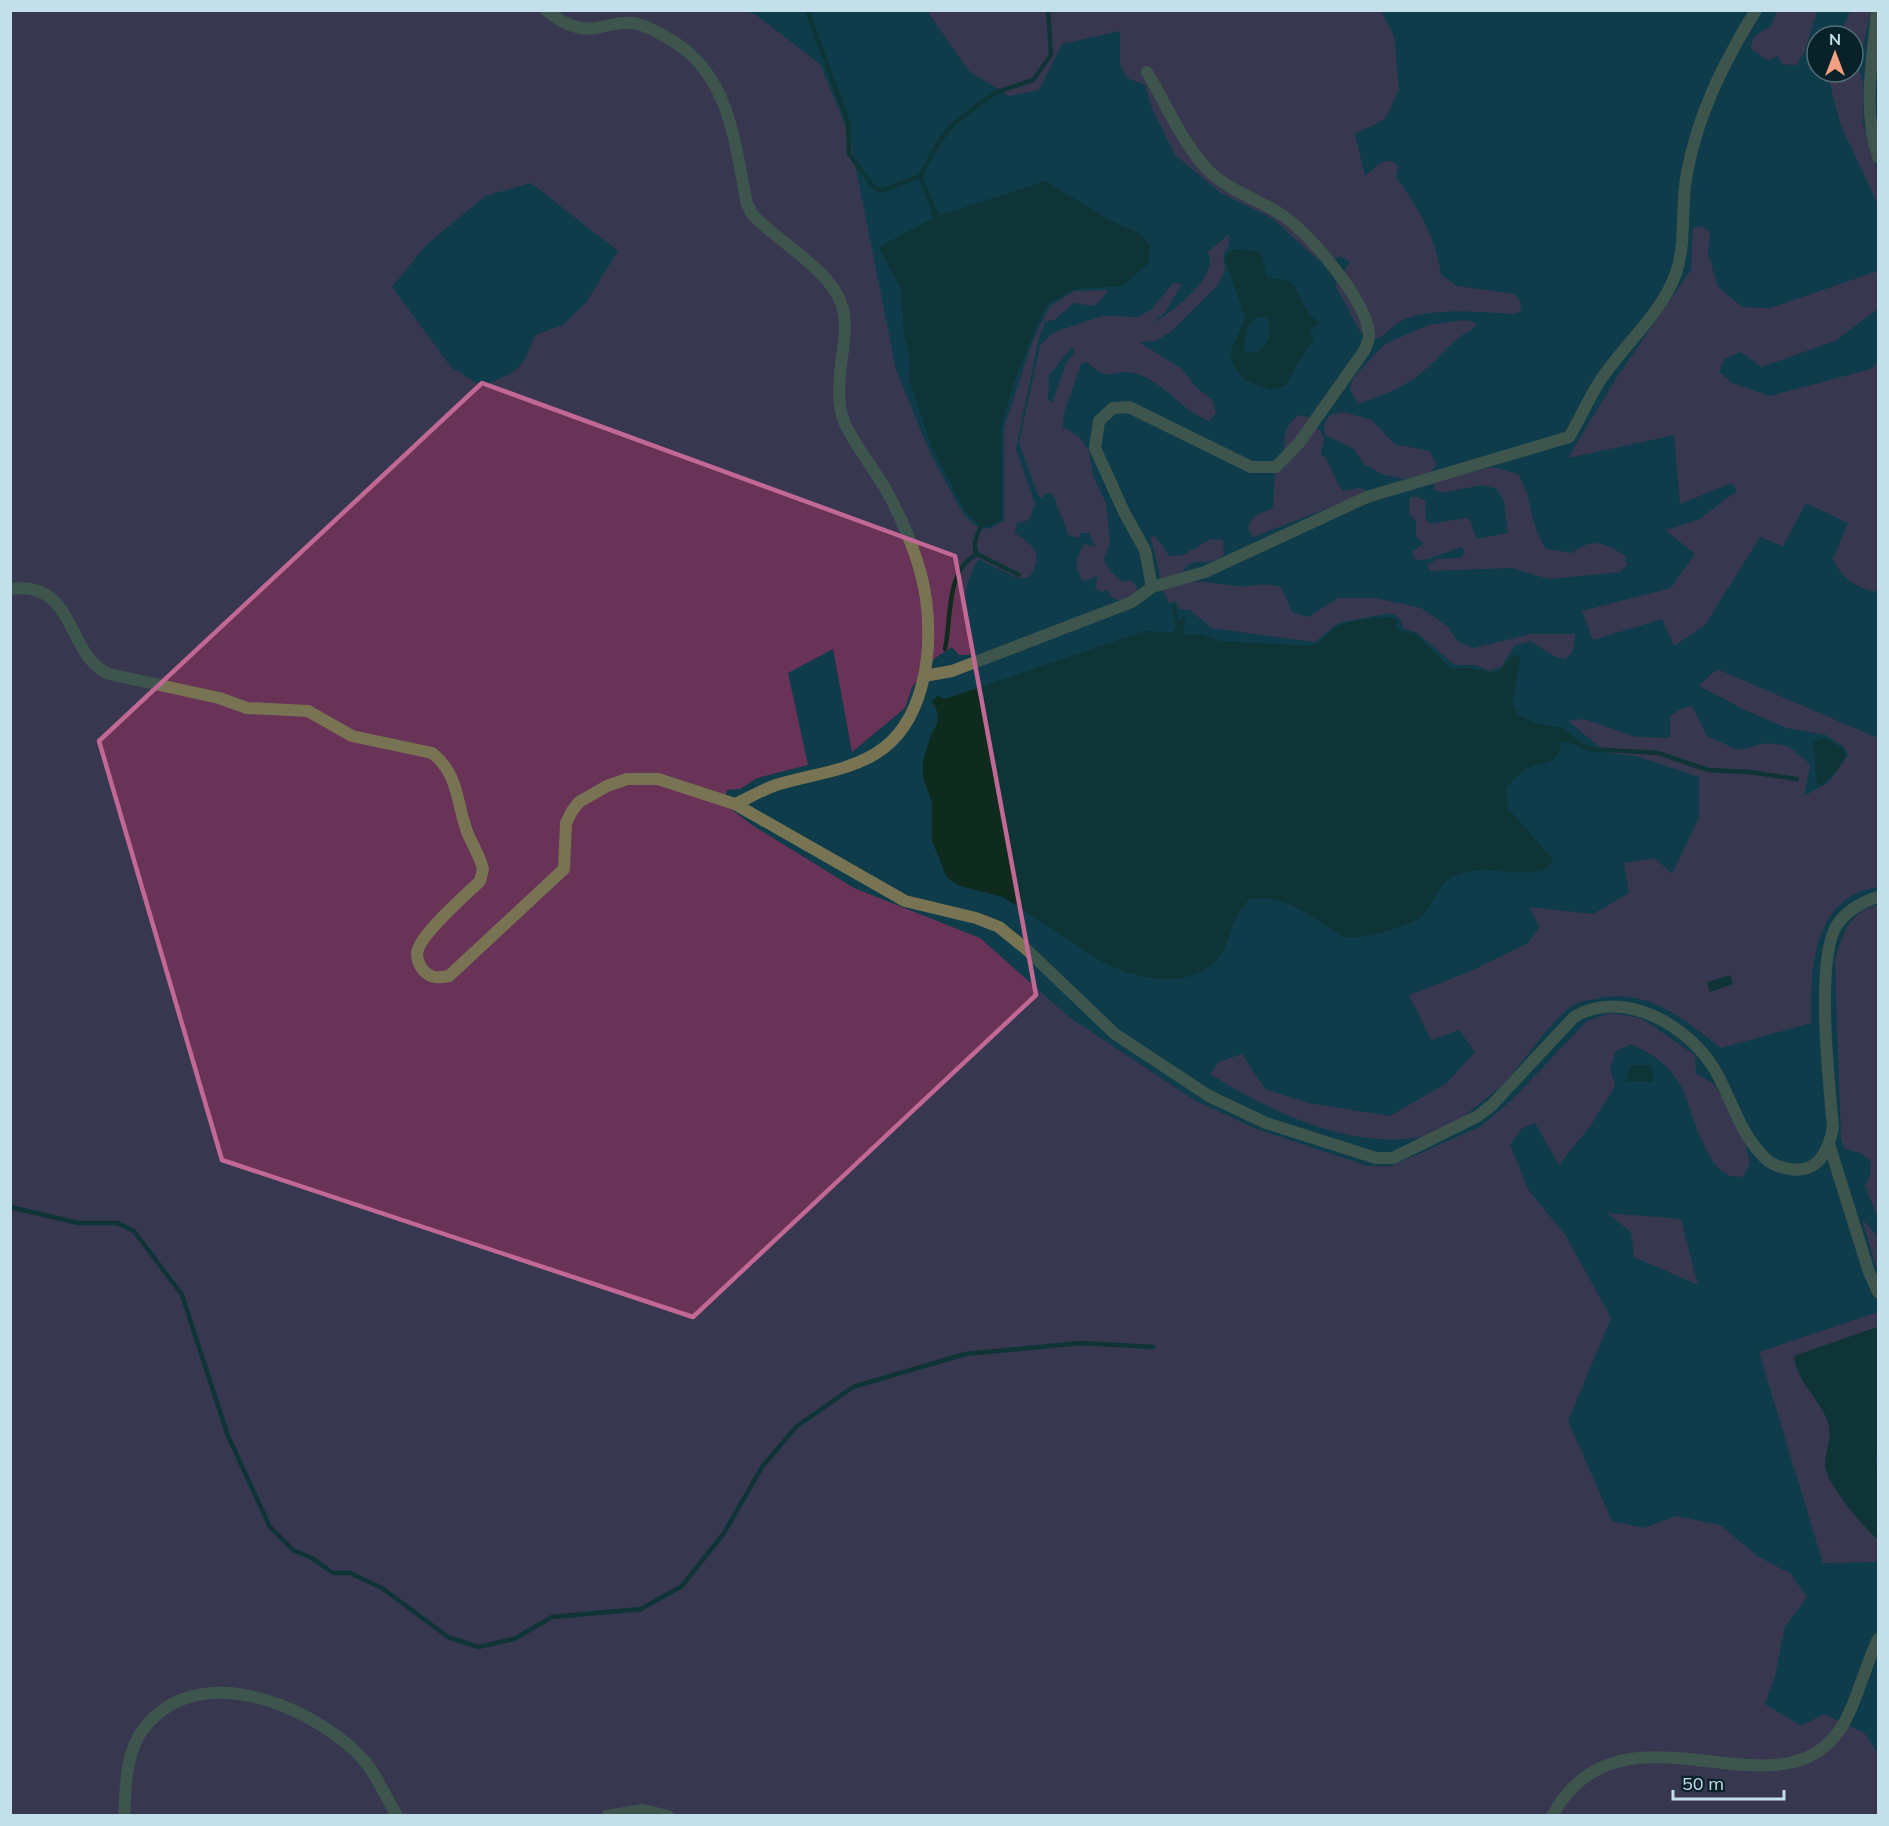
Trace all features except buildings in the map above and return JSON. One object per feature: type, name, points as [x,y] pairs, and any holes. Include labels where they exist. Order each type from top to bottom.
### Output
[{"type":"street","points":[[546,10],[559,21],[576,27],[595,28],[618,23],[633,23],[671,40],[695,56],[709,72],[721,94],[747,204],[752,214],[834,289],[842,304],[844,327],[839,400],[845,423],[890,496],[921,573],[926,600],[924,676],[912,714],[895,737],[876,753],[854,764],[774,786],[735,804]]},
{"type":"street","points":[[924,676],[952,671],[1132,602],[1152,587],[1205,572],[1367,497],[1569,437],[1600,381],[1664,298],[1676,273],[1683,235],[1685,184],[1694,140],[1709,92],[1756,10]]},
{"type":"street","points":[[1877,10],[1869,79],[1873,135],[1878,157]]},
{"type":"street","points":[[1147,72],[1189,147],[1208,170],[1238,193],[1283,216],[1309,237],[1335,269],[1364,315],[1370,336],[1364,351],[1299,443],[1276,467],[1251,467],[1129,407],[1113,408],[1099,421],[1095,448],[1124,512],[1145,550],[1152,587]]},
{"type":"street","points":[[10,589],[35,590],[49,596],[63,612],[93,663],[99,670],[109,674],[219,698],[247,708],[308,711],[352,736],[432,753],[443,761],[452,774],[468,834],[483,869],[480,881],[424,939],[417,951],[418,963],[424,972],[436,978],[449,976],[564,869],[566,823],[579,802],[591,794],[627,779],[658,779],[735,804],[905,901],[976,918],[999,927],[1026,949],[1115,1034],[1209,1096],[1266,1123],[1359,1154],[1393,1158],[1478,1116],[1492,1105],[1574,1017],[1587,1009],[1624,1006],[1641,1011],[1671,1026],[1701,1050],[1714,1069],[1750,1138],[1765,1159],[1782,1168],[1798,1171],[1812,1166],[1823,1157],[1833,1127],[1826,959],[1836,926],[1846,913],[1878,897]]},
{"type":"street","points":[[1829,1144],[1869,1272],[1878,1292]]},
{"type":"street","points":[[1552,1815],[1579,1780],[1621,1759],[1682,1756],[1769,1767],[1799,1761],[1820,1749],[1839,1732],[1878,1639]]},
{"type":"street","points":[[124,1815],[130,1755],[143,1729],[163,1709],[183,1700],[223,1692],[279,1705],[332,1732],[368,1765],[397,1815]]},
{"type":"street","points":[[607,1815],[643,1810],[668,1815]]},
{"type":"highlighted area","points":[[482,383],[955,556],[1036,995],[693,1317],[222,1160],[99,741]]},
{"type":"shaded area","points":[[1777,10],[1817,11],[1813,24],[1805,24],[1805,50],[1796,65],[1782,64],[1777,56],[1769,61],[1751,49],[1753,37],[1771,26]]},
{"type":"shaded area","points":[[11,11],[745,11],[756,15],[820,64],[849,134],[896,370],[931,455],[964,515],[976,526],[989,529],[1004,521],[1004,428],[1033,340],[1050,306],[1074,291],[1108,290],[1094,306],[1074,303],[1054,320],[1046,321],[1039,337],[1016,449],[1035,504],[1029,520],[1017,523],[1015,533],[1036,552],[1036,563],[1029,578],[1017,578],[978,559],[969,578],[965,599],[966,620],[973,640],[970,655],[959,655],[952,647],[935,658],[912,687],[905,708],[852,752],[833,649],[788,673],[808,765],[757,778],[740,789],[727,790],[723,803],[752,825],[854,888],[980,938],[1069,1017],[1194,1100],[1254,1128],[1367,1166],[1391,1166],[1480,1127],[1512,1100],[1587,1021],[1610,1013],[1641,1018],[1695,1055],[1696,1073],[1715,1085],[1745,1143],[1750,1164],[1743,1176],[1730,1176],[1719,1168],[1702,1140],[1678,1081],[1657,1059],[1631,1044],[1616,1051],[1610,1068],[1615,1086],[1591,1125],[1559,1165],[1535,1123],[1522,1128],[1510,1145],[1529,1191],[1566,1236],[1611,1318],[1568,1421],[1612,1521],[1644,1528],[1676,1516],[1720,1525],[1757,1556],[1791,1574],[1807,1597],[1785,1626],[1775,1676],[1765,1704],[1801,1726],[1824,1714],[1864,1733],[1878,1753],[1878,1815],[11,1816]],"holes":[[[531,183],[618,251],[587,301],[563,325],[535,335],[531,347],[517,369],[503,378],[481,386],[451,367],[392,287],[425,246],[485,196]]]},
{"type":"shaded area","points":[[927,11],[1381,11],[1394,36],[1399,91],[1385,119],[1355,134],[1365,176],[1381,162],[1393,161],[1398,166],[1396,177],[1412,200],[1430,235],[1441,275],[1457,286],[1514,294],[1520,301],[1521,312],[1514,314],[1440,312],[1401,321],[1378,339],[1361,333],[1335,285],[1350,262],[1342,257],[1318,260],[1272,218],[1221,193],[1175,155],[1152,108],[1145,85],[1127,78],[1120,64],[1120,31],[1062,44],[1039,90],[1009,96],[970,72]]},
{"type":"shaded area","points":[[1850,11],[1871,11],[1865,37],[1865,24],[1845,24]]},
{"type":"shaded area","points":[[1830,84],[1863,84],[1863,123],[1878,171],[1878,204],[1841,126]]},
{"type":"shaded area","points":[[1045,181],[1113,222],[1137,232],[1151,245],[1148,264],[1123,286],[1075,289],[1046,305],[1014,381],[1001,428],[1002,519],[988,527],[977,523],[966,512],[933,449],[910,382],[910,356],[904,336],[901,289],[879,247],[933,218],[930,209],[936,207],[941,215]]},
{"type":"shaded area","points":[[1701,226],[1710,232],[1708,254],[1718,287],[1742,307],[1770,308],[1878,271],[1878,309],[1835,341],[1761,367],[1741,352],[1725,358],[1719,372],[1732,383],[1770,396],[1871,369],[1878,362],[1878,592],[1851,582],[1833,559],[1848,523],[1806,503],[1783,546],[1760,537],[1705,625],[1674,646],[1662,619],[1593,640],[1582,611],[1671,588],[1695,554],[1665,530],[1698,520],[1737,491],[1732,483],[1680,504],[1674,435],[1568,458],[1617,377],[1691,270],[1693,228]]},
{"type":"shaded area","points":[[1229,234],[1229,245],[1223,255],[1225,269],[1219,284],[1172,331],[1156,341],[1139,342],[1182,369],[1196,387],[1213,401],[1216,413],[1209,421],[1190,411],[1148,378],[1130,372],[1102,373],[1087,362],[1081,364],[1063,416],[1063,427],[1079,437],[1089,450],[1093,476],[1106,503],[1110,543],[1104,559],[1109,570],[1122,582],[1130,580],[1137,587],[1136,594],[1121,601],[1111,597],[1108,590],[1101,592],[1095,588],[1098,576],[1083,581],[1077,567],[1079,553],[1084,544],[1096,547],[1089,533],[1080,533],[1080,538],[1069,536],[1053,494],[1045,493],[1042,499],[1038,495],[1019,443],[1040,346],[1052,333],[1102,316],[1137,317],[1151,310],[1173,283],[1182,284],[1166,311],[1153,324],[1182,302],[1201,282],[1210,261],[1208,252]],"holes":[[[1072,347],[1075,351],[1066,364],[1052,403],[1048,399],[1049,375]]]},
{"type":"shaded area","points":[[1234,249],[1255,251],[1262,255],[1267,277],[1293,284],[1309,312],[1320,323],[1310,330],[1314,342],[1308,346],[1285,386],[1271,390],[1244,380],[1234,366],[1230,354],[1245,317],[1225,260],[1227,253]],"holes":[[[1258,317],[1267,318],[1270,331],[1266,344],[1258,351],[1251,353],[1244,351],[1245,336],[1250,324]]]},
{"type":"shaded area","points":[[1464,320],[1475,322],[1475,328],[1453,342],[1414,379],[1358,404],[1350,390],[1353,378],[1385,344],[1428,325]]},
{"type":"shaded area","points":[[1343,412],[1372,420],[1394,444],[1429,451],[1436,463],[1432,472],[1404,479],[1382,474],[1365,465],[1354,449],[1325,435],[1324,424],[1330,415]]},
{"type":"shaded area","points":[[1299,415],[1311,418],[1324,437],[1321,453],[1343,491],[1359,488],[1365,490],[1365,494],[1253,537],[1248,529],[1251,521],[1260,513],[1273,509],[1275,474],[1285,468],[1284,438],[1288,427]]},
{"type":"shaded area","points":[[1492,467],[1518,474],[1527,493],[1536,530],[1546,549],[1572,553],[1592,543],[1605,545],[1625,556],[1627,565],[1620,572],[1549,579],[1511,568],[1430,571],[1427,565],[1437,559],[1460,558],[1466,552],[1461,547],[1428,559],[1416,560],[1412,552],[1423,544],[1416,536],[1416,521],[1409,514],[1410,497],[1417,497],[1425,501],[1426,520],[1431,524],[1465,518],[1470,519],[1476,539],[1508,533],[1504,501],[1497,489],[1482,485],[1441,493],[1434,489],[1434,482]]},
{"type":"shaded area","points":[[1155,536],[1169,556],[1183,555],[1211,539],[1223,540],[1224,555],[1216,560],[1192,563],[1187,566],[1179,583],[1197,582],[1240,586],[1265,584],[1281,587],[1292,612],[1308,617],[1338,598],[1375,598],[1421,608],[1447,626],[1458,642],[1473,648],[1531,634],[1575,634],[1573,651],[1565,659],[1553,656],[1531,641],[1515,645],[1501,667],[1489,671],[1476,665],[1455,665],[1416,632],[1404,629],[1400,619],[1391,613],[1338,623],[1315,642],[1212,628],[1190,610],[1179,609],[1176,601],[1169,603],[1165,596],[1150,538]]},
{"type":"shaded area","points":[[1175,603],[1178,619],[1181,621],[1183,616],[1185,617],[1186,635],[1201,634],[1220,641],[1310,646],[1342,625],[1367,619],[1392,618],[1397,619],[1396,627],[1400,631],[1414,633],[1451,669],[1469,668],[1496,672],[1511,656],[1518,655],[1520,660],[1512,703],[1518,715],[1535,723],[1563,728],[1579,741],[1577,745],[1561,741],[1560,750],[1553,760],[1523,771],[1506,788],[1508,808],[1553,860],[1548,866],[1531,872],[1477,870],[1454,876],[1448,879],[1427,910],[1417,919],[1398,928],[1362,937],[1343,936],[1301,910],[1282,902],[1272,899],[1250,899],[1240,911],[1223,951],[1212,964],[1198,973],[1183,978],[1166,979],[1132,974],[1102,962],[1003,897],[960,886],[947,878],[932,841],[932,802],[923,778],[923,761],[937,724],[938,713],[932,701],[938,696],[945,699],[1145,631],[1173,633],[1176,625],[1171,605]]},
{"type":"shaded area","points":[[1717,669],[1878,738],[1878,887],[1856,893],[1841,904],[1830,917],[1822,933],[1813,968],[1811,1023],[1721,1048],[1678,1016],[1648,1001],[1614,996],[1577,1003],[1558,1018],[1500,1087],[1478,1105],[1437,1133],[1408,1139],[1379,1139],[1349,1135],[1319,1127],[1261,1103],[1210,1074],[1219,1062],[1242,1054],[1265,1089],[1308,1103],[1390,1116],[1447,1083],[1475,1052],[1459,1030],[1431,1040],[1409,995],[1469,972],[1528,943],[1540,927],[1529,907],[1593,914],[1629,893],[1624,863],[1655,858],[1672,874],[1699,818],[1699,777],[1636,756],[1607,753],[1568,721],[1584,719],[1636,737],[1670,738],[1670,717],[1680,709],[1692,706],[1707,736],[1738,750],[1767,743],[1788,746],[1810,764],[1804,796],[1829,782],[1848,755],[1843,746],[1826,735],[1787,728],[1747,711],[1699,686]]},
{"type":"shaded area","points":[[1825,738],[1842,748],[1846,755],[1837,770],[1822,785],[1817,784],[1813,742]]},
{"type":"shaded area","points":[[1878,905],[1878,1218],[1865,1186],[1870,1175],[1871,1161],[1861,1153],[1844,1149],[1841,1138],[1835,961],[1844,933],[1853,918],[1868,908]]},
{"type":"shaded area","points":[[1730,975],[1733,984],[1710,992],[1707,982]]},
{"type":"shaded area","points":[[1631,1065],[1652,1065],[1653,1082],[1626,1081]]},
{"type":"shaded area","points":[[1607,1213],[1681,1219],[1698,1285],[1634,1257],[1631,1232]]},
{"type":"shaded area","points":[[1862,1219],[1878,1237],[1878,1274]]},
{"type":"shaded area","points":[[1878,1312],[1878,1331],[1876,1328],[1794,1356],[1798,1372],[1820,1406],[1829,1427],[1826,1471],[1853,1513],[1878,1538],[1878,1562],[1823,1563],[1759,1352]]},
{"type":"shaded area","points":[[1877,1327],[1878,1449],[1875,1463],[1878,1471],[1878,1538],[1876,1538],[1853,1513],[1826,1471],[1829,1427],[1820,1406],[1798,1372],[1794,1356]]},
{"type":"waterway","points":[[807,10],[848,122],[849,154],[874,187],[881,191],[920,176],[939,142],[953,124],[975,107],[997,92],[1033,80],[1051,55],[1048,10]]},
{"type":"waterway","points":[[920,176],[934,210]]},
{"type":"waterway","points":[[945,649],[955,583],[959,572],[977,554],[975,541],[984,520]]},
{"type":"waterway","points":[[977,554],[1019,575]]},
{"type":"waterway","points":[[1575,742],[1589,749],[1658,753],[1708,770],[1749,772],[1797,779]]},
{"type":"waterway","points":[[10,1207],[78,1223],[117,1223],[134,1231],[182,1295],[228,1436],[270,1527],[293,1550],[312,1558],[333,1573],[350,1573],[382,1588],[448,1637],[478,1647],[514,1639],[552,1617],[641,1609],[682,1586],[724,1533],[762,1467],[796,1427],[853,1387],[965,1354],[1081,1343],[1153,1347]]}]
